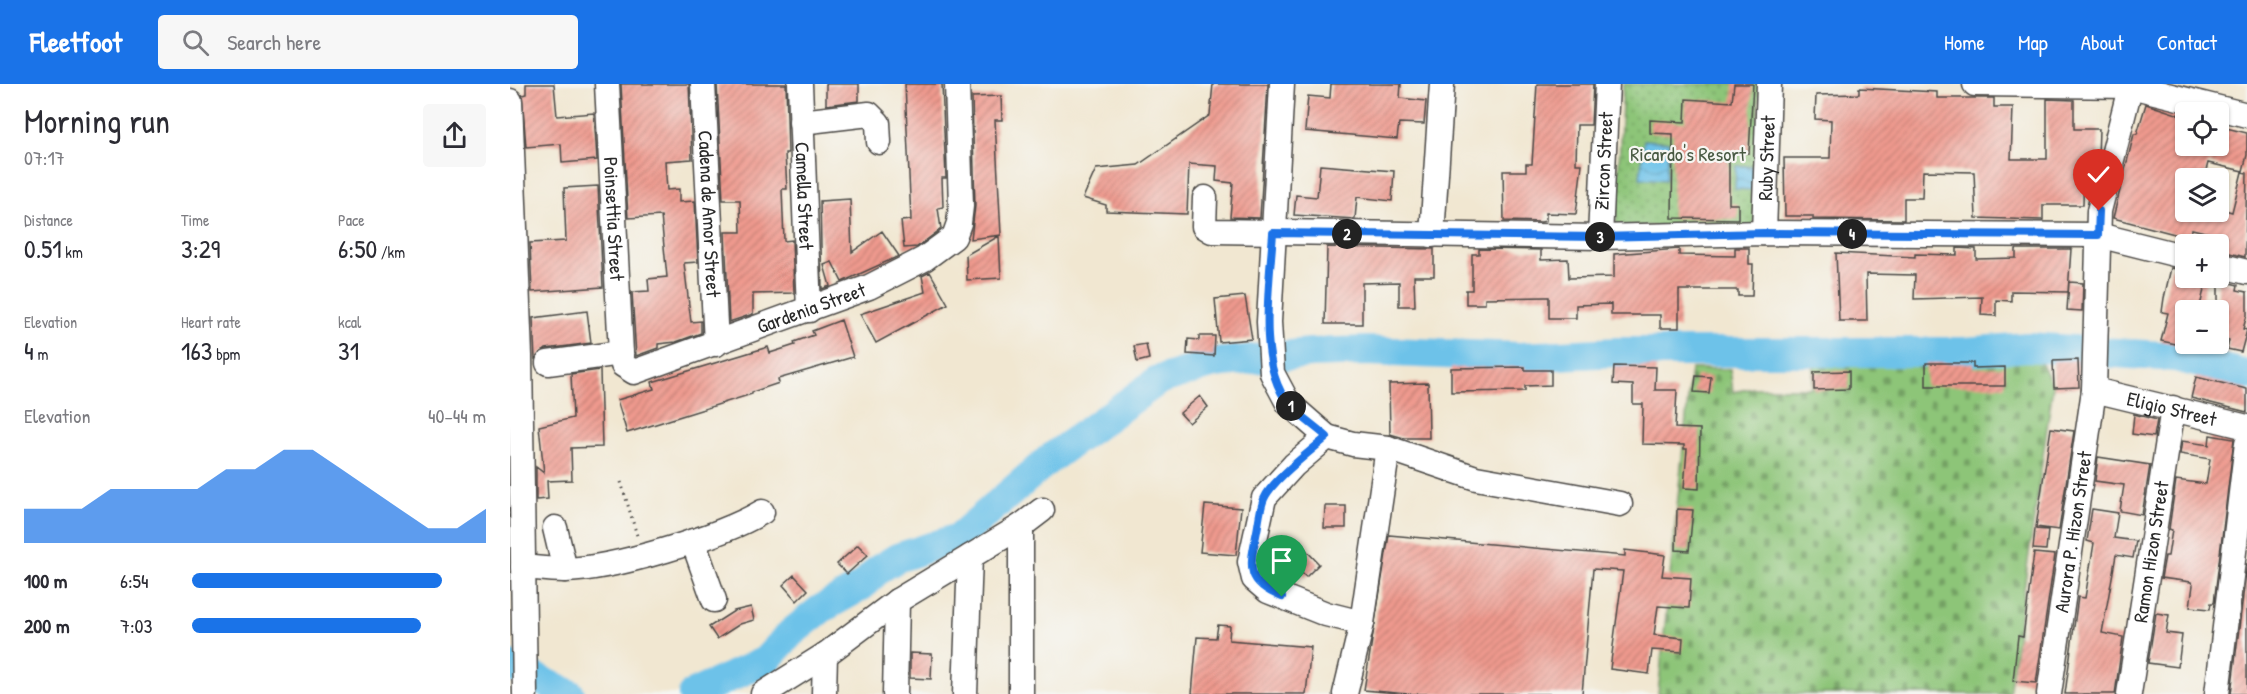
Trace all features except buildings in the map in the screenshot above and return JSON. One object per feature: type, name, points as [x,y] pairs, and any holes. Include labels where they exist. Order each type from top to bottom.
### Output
[{"type":"street","name":"Poinsettia Street","points":[[607,84],[625,362]]},
{"type":"street","name":"Cadena de Amor Street","points":[[703,84],[716,344]]},
{"type":"street","name":"Camella Street","points":[[800,84],[809,310]]},
{"type":"street","name":"Gardenia Street","points":[[548,363],[625,362],[716,344],[869,287],[924,259],[954,237],[960,223],[957,84]]},
{"type":"street","points":[[1282,84],[1269,322],[1272,373],[1288,403],[1327,437],[1353,444],[1388,448],[1476,478],[1620,504]]},
{"type":"street","points":[[1432,235],[1442,84]]},
{"type":"street","name":"Zircon Street","points":[[1600,237],[1607,84]]},
{"type":"street","name":"Ruby Street","points":[[1764,233],[1769,84]]},
{"type":"street","points":[[1975,84],[2131,85],[2247,116]]},
{"type":"street","name":"Aurora P. Hizon Street","points":[[2049,694],[2094,380],[2098,235],[2104,183],[2131,85]]},
{"type":"street","points":[[510,101],[516,436],[525,694]]},
{"type":"street","points":[[801,123],[869,114],[878,123],[879,142]]},
{"type":"street","points":[[1205,198],[1204,221],[1209,230],[1273,233],[1600,237],[1764,233],[2098,235],[2175,254]]},
{"type":"street","points":[[2229,268],[2247,272]]},
{"type":"street","name":"Eligio Street","points":[[2094,380],[2173,408],[2247,428]]},
{"type":"street","name":"Ramon Hizon Street","points":[[2129,694],[2173,408]]},
{"type":"street","points":[[1327,437],[1294,465],[1264,498],[1250,562],[1254,579],[1268,591],[1326,614],[1362,623]]},
{"type":"street","points":[[2217,694],[2247,443]]},
{"type":"street","points":[[1345,694],[1362,623],[1388,448]]},
{"type":"street","points":[[763,694],[825,655],[897,601],[1021,526],[1042,510]]},
{"type":"street","points":[[522,567],[565,570],[642,555],[693,541],[762,512]]},
{"type":"street","points":[[1021,526],[1021,694]]},
{"type":"street","points":[[555,528],[565,570]]},
{"type":"street","points":[[693,541],[714,600]]},
{"type":"street","points":[[965,694],[970,557]]},
{"type":"street","points":[[895,694],[897,601]]},
{"type":"street","points":[[824,694],[825,655]]},
{"type":"path","points":[[621,482],[642,555]]},
{"type":"green space","name":"Ricardo's Resort","points":[[1623,84],[1759,84],[1754,229],[1616,225]]},
{"type":"green space","points":[[2036,352],[2053,386],[2009,694],[1658,694],[1691,369],[1730,369],[1733,392],[1753,388],[1812,388],[1814,366]]},
{"type":"water","points":[[1644,140],[1669,142],[1666,180],[1640,178]]},
{"type":"water","points":[[1736,166],[1754,166],[1753,190],[1735,189]]},
{"type":"waterway","points":[[693,694],[765,661],[791,633],[821,609],[862,586],[879,569],[897,558],[958,538],[1048,460],[1159,380],[1215,363],[1310,353],[1366,351],[1520,357],[1618,352],[1964,352],[2028,347],[2175,357],[2247,375]]},
{"type":"waterway","points":[[510,666],[570,694]]},
{"type":"route","points":[[1282,597],[1268,591],[1254,579],[1250,562],[1264,498],[1294,465],[1327,437],[1288,403],[1272,373],[1269,322],[1273,233],[1600,237],[1764,233],[2098,235],[2099,211]]}]
